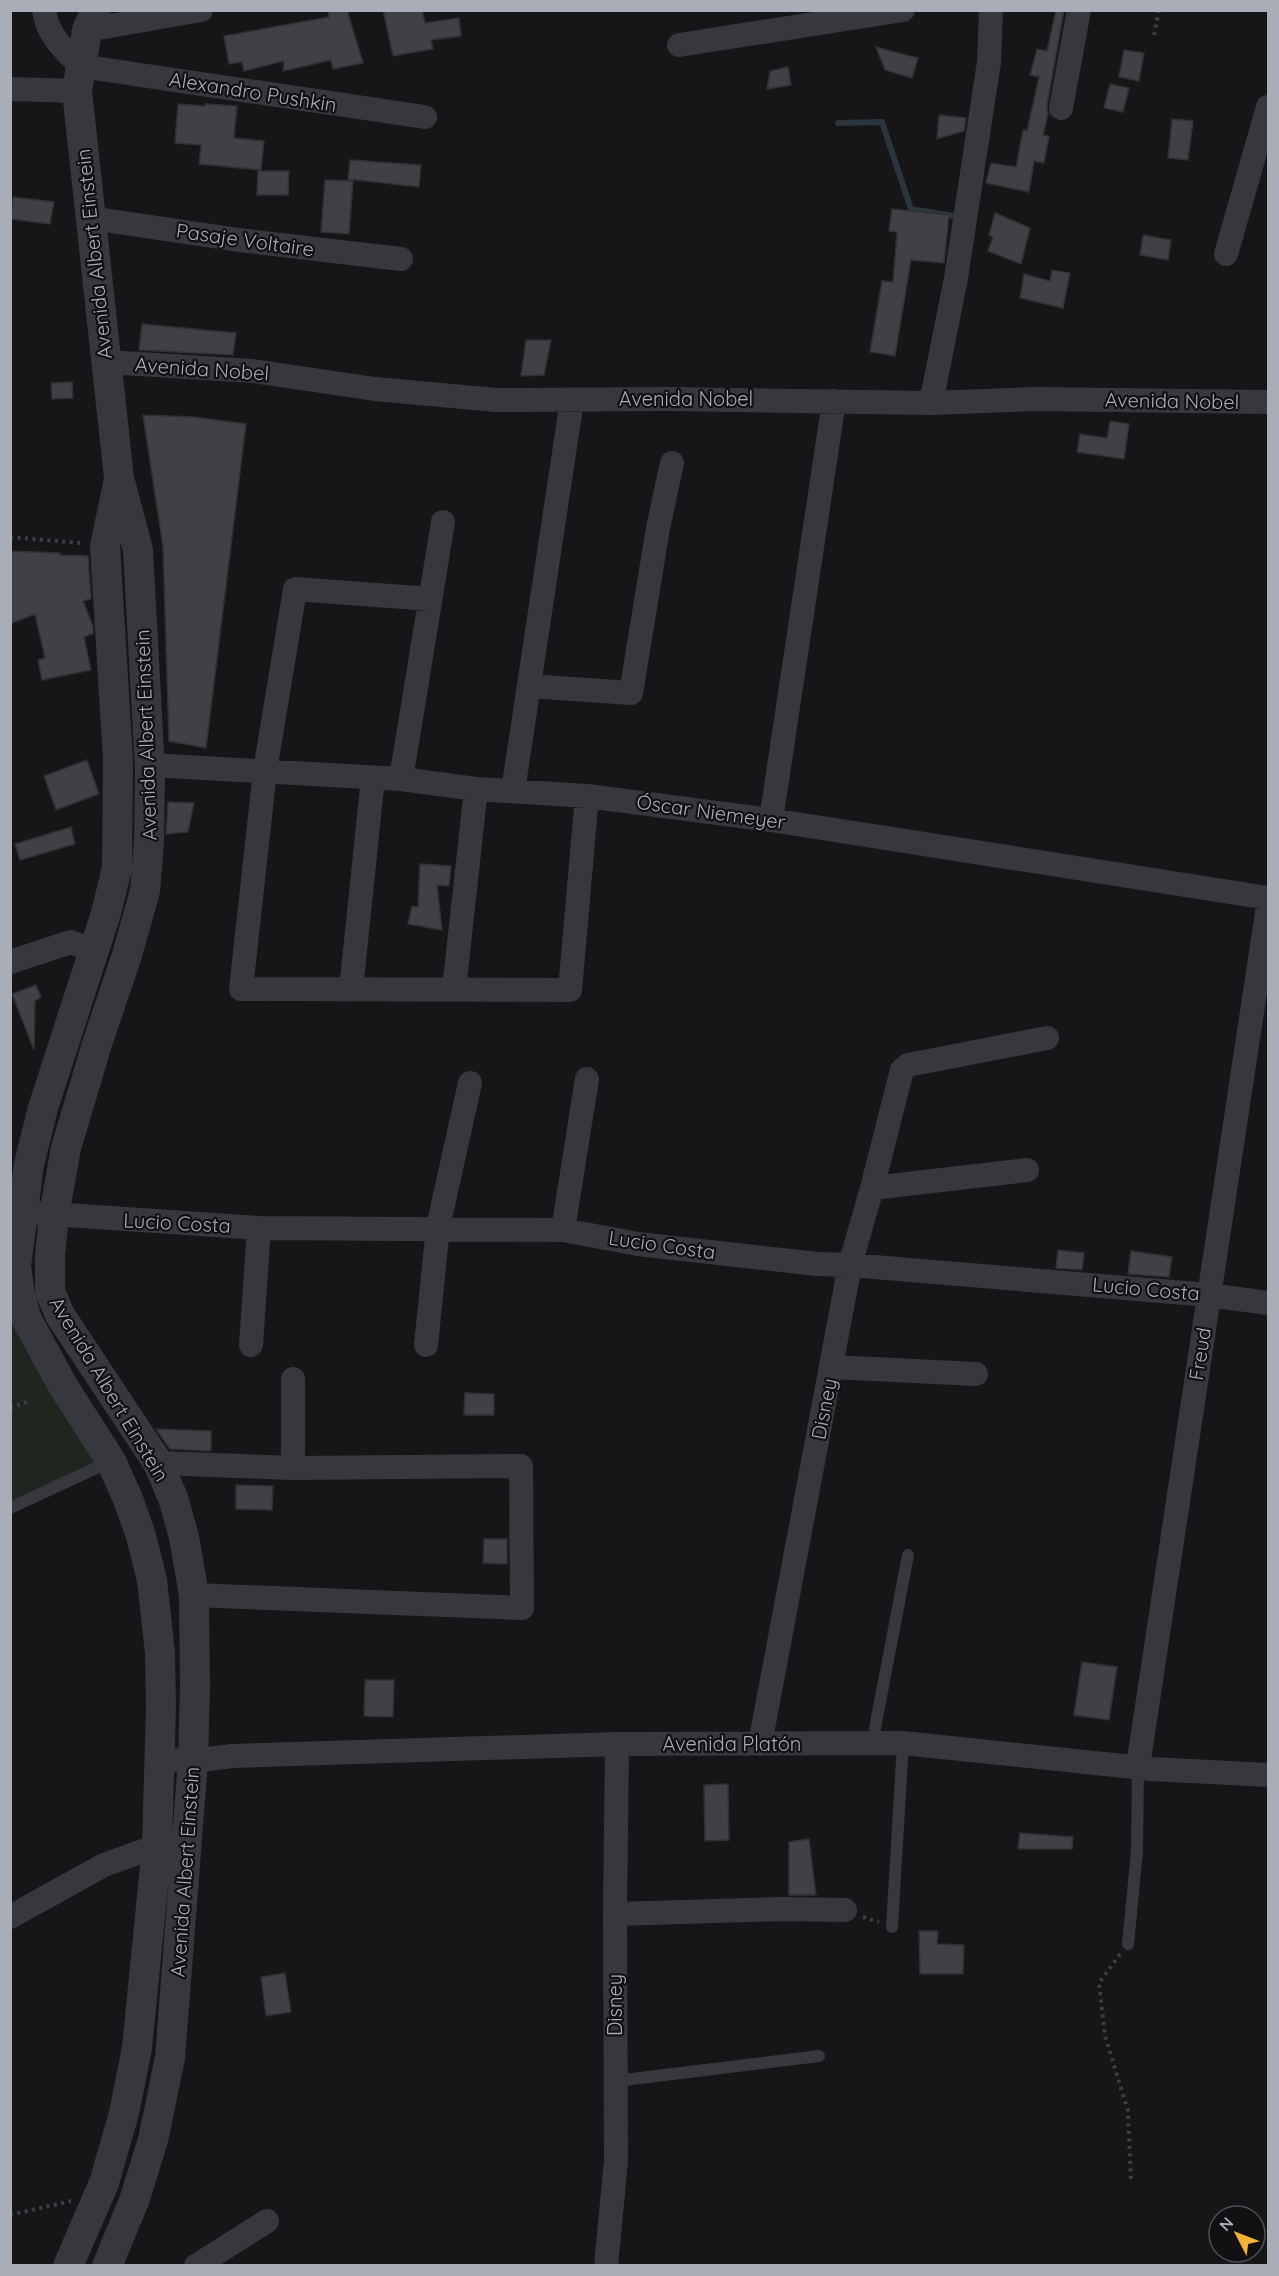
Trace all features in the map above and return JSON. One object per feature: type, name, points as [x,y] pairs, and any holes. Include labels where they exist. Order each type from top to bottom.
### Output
[{"type":"street","points":[[44,10],[45,22],[78,79]]},
{"type":"street","points":[[92,20],[201,10]]},
{"type":"street","points":[[679,45],[903,10]]},
{"type":"street","points":[[931,403],[956,278],[988,62],[991,10]]},
{"type":"street","points":[[1060,108],[1079,10]]},
{"type":"street","name":"Avenida Albert Einstein","points":[[92,20],[78,79],[90,218],[119,478],[138,550],[150,765],[149,842],[145,891],[66,1148],[54,1215],[50,1256],[50,1291],[60,1315],[158,1463],[173,1498],[194,1595],[195,1688],[193,1761],[170,2058],[153,2140],[134,2201],[109,2265]]},
{"type":"street","name":"Alexandro Pushkin","points":[[10,89],[78,79],[425,117]]},
{"type":"street","points":[[1226,254],[1269,107]]},
{"type":"street","name":"Pasaje Voltaire","points":[[90,218],[239,240],[401,259]]},
{"type":"street","name":"Avenida Nobel","points":[[106,362],[254,371],[375,389],[496,400],[680,399],[931,403],[1036,399],[1269,402]]},
{"type":"street","points":[[513,791],[572,400]]},
{"type":"street","points":[[771,820],[834,401]]},
{"type":"street","points":[[529,686],[631,693],[658,528],[672,463]]},
{"type":"street","name":"Avenida Albert Einstein","points":[[68,2265],[98,2197],[122,2122],[138,2048],[157,1846],[161,1707],[160,1653],[152,1580],[141,1536],[128,1499],[111,1461],[63,1386],[27,1320],[20,1295],[16,1266],[29,1164],[43,1108],[106,912],[117,868],[118,760],[105,546],[119,478]]},
{"type":"street","points":[[401,779],[442,522]]},
{"type":"street","points":[[430,599],[296,589],[265,771],[241,989],[570,990],[587,796]]},
{"type":"street","name":"Óscar Niemeyer","points":[[150,765],[401,779],[476,789],[587,796],[771,820],[1269,898]]},
{"type":"street","points":[[351,989],[373,778]]},
{"type":"street","points":[[454,989],[476,789]]},
{"type":"street","name":"Freud","points":[[1138,1766],[1269,906]]},
{"type":"street","points":[[10,962],[71,942],[93,951]]},
{"type":"street","name":"Disney","points":[[760,1744],[850,1264],[902,1070],[908,1065],[1047,1038]]},
{"type":"street","points":[[563,1230],[587,1079]]},
{"type":"street","points":[[426,1345],[438,1227],[470,1083]]},
{"type":"street","points":[[872,1188],[1027,1170]]},
{"type":"street","name":"Lucio Costa","points":[[22,1211],[259,1228],[438,1227],[563,1230],[638,1244],[818,1264],[850,1264],[1209,1295],[1269,1303]]},
{"type":"street","points":[[251,1345],[259,1228]]},
{"type":"street","points":[[832,1367],[976,1374]]},
{"type":"street","points":[[293,1379],[293,1468]]},
{"type":"street","points":[[158,1463],[293,1468],[521,1466],[522,1608],[194,1595]]},
{"type":"street","name":"Avenida Platón","points":[[159,1760],[193,1761],[232,1756],[617,1744],[903,1743],[1152,1769],[1269,1775]]},
{"type":"street","name":"Disney","points":[[606,2265],[616,2161],[617,1744]]},
{"type":"street","points":[[10,1917],[104,1865],[157,1846]]},
{"type":"street","points":[[615,1914],[783,1909],[845,1910]]},
{"type":"street","points":[[196,2265],[267,2221]]},
{"type":"lane","points":[[10,1508],[111,1461]]},
{"type":"lane","points":[[872,1744],[908,1555]]},
{"type":"lane","points":[[892,1927],[903,1743]]},
{"type":"lane","points":[[1128,1944],[1137,1851],[1138,1766]]},
{"type":"lane","points":[[616,2081],[819,2056]]},
{"type":"path","points":[[1154,35],[1159,10]]},
{"type":"path","points":[[10,537],[105,546]]},
{"type":"path","points":[[10,1408],[27,1402]]},
{"type":"path","points":[[845,1910],[892,1927]]},
{"type":"path","points":[[1128,1944],[1099,1983],[1105,2036],[1128,2110],[1131,2181]]},
{"type":"path","points":[[10,2215],[98,2197]]},
{"type":"shaded area","points":[[10,1261],[111,1461],[10,1507]]},
{"type":"building","points":[[328,10],[347,10],[363,63],[333,69],[331,60],[283,71],[284,61],[244,71],[242,62],[229,64],[224,36],[329,17]]},
{"type":"building","points":[[383,10],[422,10],[425,23],[459,18],[461,36],[431,40],[433,49],[393,56]]},
{"type":"building","points":[[1056,10],[1064,10],[1043,135],[1049,136],[1044,163],[1034,161],[1029,192],[986,183],[991,163],[1016,167],[1023,130],[1027,131],[1039,77],[1030,75],[1037,49],[1047,51]]},
{"type":"building","points":[[876,47],[918,58],[912,78],[885,70]]},
{"type":"building","points":[[1124,50],[1144,53],[1139,81],[1119,77]]},
{"type":"building","points":[[788,67],[791,85],[767,89],[770,71]]},
{"type":"building","points":[[1110,84],[1129,88],[1123,112],[1104,108]]},
{"type":"building","points":[[178,104],[237,106],[234,138],[264,141],[261,170],[199,164],[201,145],[175,143]]},
{"type":"building","points":[[939,115],[966,118],[964,131],[937,139]]},
{"type":"building","points":[[1172,119],[1193,121],[1188,160],[1168,158]]},
{"type":"building","points":[[350,160],[421,165],[419,187],[348,179]]},
{"type":"building","points":[[258,171],[289,171],[288,195],[257,195]]},
{"type":"building","points":[[325,180],[353,181],[349,234],[321,232]]},
{"type":"building","points":[[13,197],[54,202],[50,224],[11,219]]},
{"type":"building","points":[[892,209],[949,215],[944,263],[911,260],[895,356],[870,352],[882,281],[893,282],[897,232],[889,231]]},
{"type":"building","points":[[995,213],[1030,228],[1021,264],[988,251],[993,237],[989,235]]},
{"type":"building","points":[[1143,235],[1171,240],[1168,260],[1140,255]]},
{"type":"building","points":[[1052,270],[1070,273],[1063,308],[1020,298],[1024,274],[1050,281]]},
{"type":"building","points":[[142,324],[236,333],[233,355],[139,350]]},
{"type":"building","points":[[526,340],[551,340],[544,375],[521,376]]},
{"type":"building","points":[[72,382],[73,398],[52,399],[51,383]]},
{"type":"building","points":[[143,415],[194,417],[246,424],[206,748],[169,741],[163,547]]},
{"type":"building","points":[[1110,421],[1129,424],[1124,459],[1077,452],[1080,434],[1107,438]]},
{"type":"building","points":[[10,551],[88,556],[91,599],[83,601],[93,626],[93,634],[84,637],[91,670],[42,680],[38,660],[45,658],[35,614],[10,624]]},
{"type":"building","points":[[87,760],[99,794],[56,810],[44,776]]},
{"type":"building","points":[[168,802],[194,803],[188,832],[166,834]]},
{"type":"building","points":[[71,827],[75,844],[20,860],[15,844]]},
{"type":"building","points":[[420,864],[451,866],[449,886],[437,885],[442,930],[408,924],[412,906],[418,907]]},
{"type":"building","points":[[36,985],[41,997],[35,1001],[34,1050],[12,994]]},
{"type":"building","points":[[1058,1250],[1084,1253],[1082,1270],[1056,1268]]},
{"type":"building","points":[[1131,1251],[1172,1257],[1169,1277],[1128,1274]]},
{"type":"building","points":[[465,1393],[494,1394],[494,1415],[464,1415]]},
{"type":"building","points":[[156,1429],[211,1431],[211,1451],[170,1449]]},
{"type":"building","points":[[236,1485],[273,1486],[272,1510],[236,1509]]},
{"type":"building","points":[[484,1539],[507,1539],[507,1564],[483,1563]]},
{"type":"building","points":[[1082,1662],[1117,1667],[1109,1720],[1074,1715]]},
{"type":"building","points":[[365,1680],[394,1680],[393,1717],[364,1716]]},
{"type":"building","points":[[728,1784],[729,1840],[705,1841],[704,1785]]},
{"type":"building","points":[[1020,1833],[1073,1837],[1072,1849],[1018,1849]]},
{"type":"building","points":[[809,1839],[816,1895],[789,1895],[789,1842]]},
{"type":"building","points":[[919,1931],[938,1931],[937,1944],[964,1945],[963,1974],[920,1974]]},
{"type":"building","points":[[285,1973],[291,2012],[266,2016],[261,1977]]},
{"type":"waterway","points":[[838,123],[882,122],[911,209],[955,216]]}]
